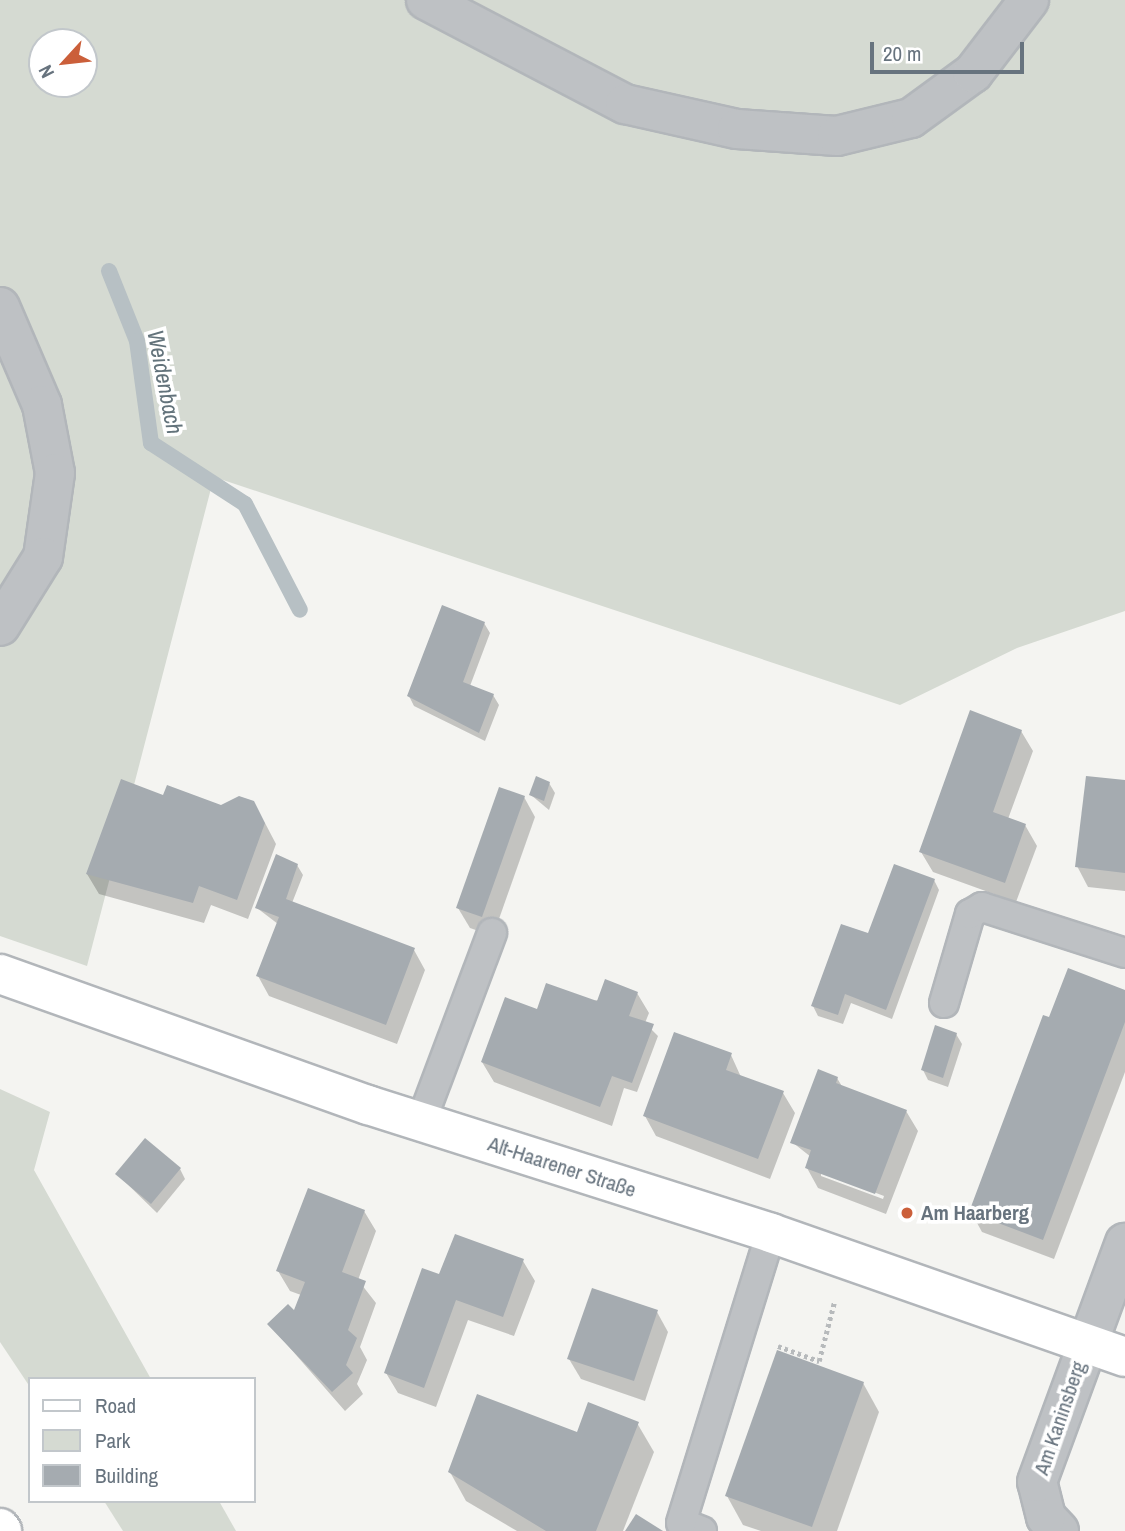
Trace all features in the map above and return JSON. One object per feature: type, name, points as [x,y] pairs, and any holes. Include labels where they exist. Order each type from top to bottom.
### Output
[{"type":"main road","name":"Alt-Haarener Straße","points":[[0,974],[421,1122],[771,1233],[1125,1357]]},
{"type":"street","points":[[426,0],[625,104],[737,129],[838,136],[921,110],[973,73],[1028,0]]},
{"type":"street","points":[[0,307],[41,405],[55,473],[43,557],[0,626]]},
{"type":"street","points":[[1087,1342],[1125,1243]]},
{"type":"street","name":"Am Kaninsberg","points":[[1059,1531],[1046,1517],[1037,1482],[1087,1342]]},
{"type":"lane","points":[[944,1003],[970,914],[982,907],[1125,953]]},
{"type":"lane","points":[[421,1122],[492,933]]},
{"type":"lane","points":[[702,1531],[681,1523],[771,1233]]},
{"type":"path","points":[[769,1356],[773,1345],[819,1361],[827,1331]]},
{"type":"green space","points":[[0,0],[1125,0],[1125,611],[1017,648],[900,705],[214,477],[87,966],[0,936]]},
{"type":"green space","points":[[0,1089],[50,1112],[34,1170],[150,1377],[28,1377],[28,1384],[0,1342]]},
{"type":"green space","points":[[105,1503],[220,1503],[236,1531],[123,1531]]},
{"type":"building","points":[[442,605],[485,622],[463,682],[494,694],[479,733],[407,696]]},
{"type":"building","points":[[970,710],[1022,730],[993,812],[1026,824],[1005,883],[919,852]]},
{"type":"building","points":[[536,776],[550,782],[544,801],[529,795]]},
{"type":"building","points":[[1086,776],[1125,780],[1125,873],[1075,867]]},
{"type":"building","points":[[121,779],[163,795],[167,785],[221,805],[239,796],[254,801],[265,823],[237,900],[199,886],[193,903],[86,874]]},
{"type":"building","points":[[499,787],[525,796],[482,917],[456,908]]},
{"type":"building","points":[[276,854],[298,864],[286,899],[415,948],[386,1025],[256,976],[279,917],[255,908]]},
{"type":"building","points":[[894,864],[935,879],[886,1010],[845,994],[838,1015],[811,1006],[841,924],[868,933]]},
{"type":"building","points":[[1068,968],[1125,990],[1125,1022],[1043,1240],[969,1212],[1043,1015],[1049,1017]]},
{"type":"building","points":[[605,979],[638,992],[629,1016],[654,1024],[632,1083],[612,1076],[600,1107],[481,1062],[505,997],[537,1009],[546,983],[597,1001]]},
{"type":"building","points":[[935,1025],[957,1033],[943,1078],[921,1070]]},
{"type":"building","points":[[674,1032],[732,1053],[726,1070],[784,1091],[758,1159],[643,1116]]},
{"type":"building","points":[[818,1069],[838,1077],[836,1083],[907,1110],[875,1194],[805,1168],[811,1150],[790,1143]]},
{"type":"building","points":[[145,1138],[181,1168],[151,1204],[115,1174]]},
{"type":"building","points":[[308,1188],[365,1210],[342,1272],[366,1281],[348,1330],[357,1338],[346,1365],[353,1373],[332,1392],[267,1324],[288,1304],[294,1310],[305,1282],[276,1271]]},
{"type":"building","points":[[455,1234],[524,1259],[503,1317],[456,1300],[424,1388],[384,1373],[422,1268],[439,1274]]},
{"type":"building","points":[[592,1288],[658,1310],[634,1381],[567,1359]]},
{"type":"building","points":[[777,1350],[864,1382],[812,1527],[725,1496]]},
{"type":"building","points":[[477,1394],[577,1432],[588,1402],[639,1422],[596,1531],[546,1531],[448,1472]]},
{"type":"building","points":[[636,1514],[663,1531],[625,1531]]},
{"type":"waterway","name":"Weidenbach","points":[[109,271],[137,341],[151,443],[245,504],[300,610]]},
{"type":"place","name":"Am Haarberg","points":[[907,1213]]}]
